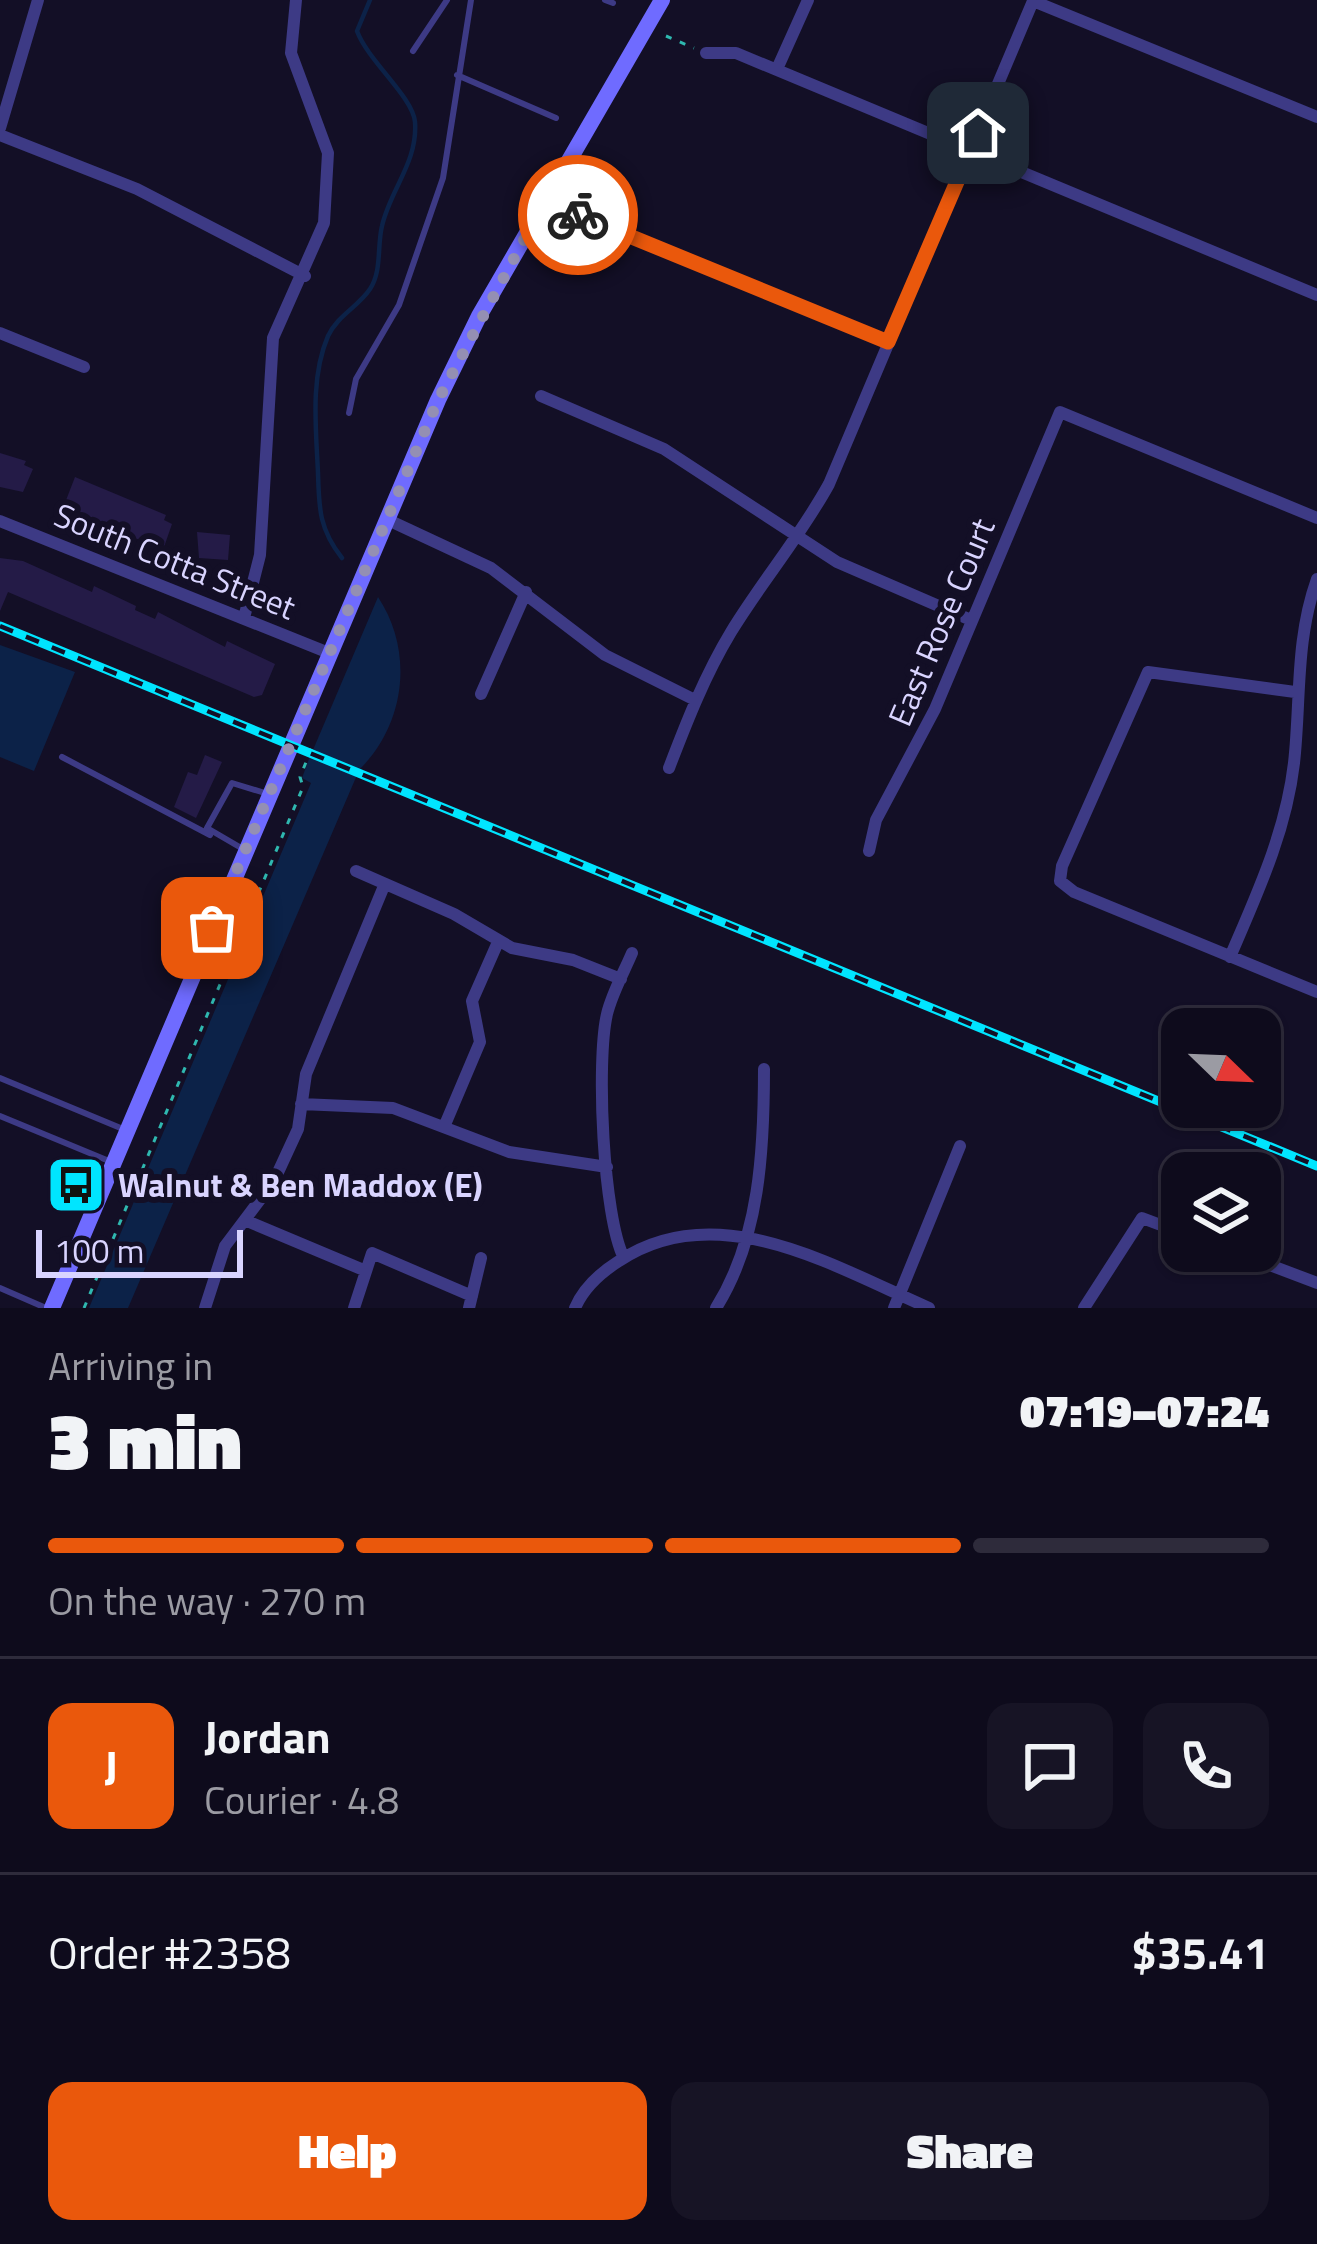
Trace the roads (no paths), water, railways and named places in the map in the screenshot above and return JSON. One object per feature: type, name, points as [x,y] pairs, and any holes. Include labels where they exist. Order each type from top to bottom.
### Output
[{"type":"main road","points":[[49,1308],[386,519],[478,316],[662,0]]},
{"type":"street","points":[[38,0],[0,132],[137,189],[305,276]]},
{"type":"street","points":[[244,618],[261,544],[271,347],[324,223],[328,153],[291,53],[296,0]]},
{"type":"street","points":[[777,69],[808,0]]},
{"type":"street","points":[[669,768],[695,700],[732,632],[799,539],[829,484],[1034,1],[1317,117]]},
{"type":"street","points":[[706,53],[736,52],[1317,295]]},
{"type":"street","points":[[545,201],[888,342]]},
{"type":"street","points":[[0,333],[84,368]]},
{"type":"street","points":[[541,396],[664,448],[799,539],[869,578],[971,620]]},
{"type":"street","name":"East Rose Court","points":[[869,851],[876,820],[915,751],[1060,412],[1317,518]]},
{"type":"street","points":[[386,519],[460,551],[526,592],[605,655],[695,700]]},
{"type":"street","name":"South Cotta Street","points":[[0,521],[329,653]]},
{"type":"street","points":[[1230,957],[1286,812],[1294,760],[1295,692],[1317,579]]},
{"type":"street","points":[[481,694],[526,592]]},
{"type":"street","points":[[1295,692],[1148,672],[1062,866],[1060,880],[1074,892],[1317,992]]},
{"type":"street","points":[[356,871],[454,914],[498,942],[573,960],[621,979]]},
{"type":"street","points":[[205,1308],[225,1246],[274,1181],[298,1129],[306,1074],[384,886]]},
{"type":"street","points":[[444,1127],[480,1042],[472,1000],[498,942]]},
{"type":"street","points":[[624,1258],[610,1225],[607,1015],[632,953]]},
{"type":"street","points":[[716,1308],[745,1236],[764,1145],[764,1069]]},
{"type":"street","points":[[302,1104],[393,1108],[509,1152],[608,1167]]},
{"type":"street","points":[[896,1301],[960,1147]]},
{"type":"street","points":[[1084,1308],[1142,1218],[1161,1225]]},
{"type":"street","points":[[247,1221],[366,1270]]},
{"type":"street","points":[[575,1308],[592,1282],[624,1258],[667,1237],[745,1236],[896,1301],[929,1308]]},
{"type":"street","points":[[354,1308],[372,1253],[471,1302],[481,1258]]},
{"type":"street","points":[[1281,1269],[1317,1283]]},
{"type":"lane","points":[[412,51],[448,0]]},
{"type":"lane","points":[[349,412],[356,379],[399,305],[443,178],[471,0]]},
{"type":"lane","points":[[457,75],[556,118]]},
{"type":"lane","points":[[62,757],[245,850]]},
{"type":"lane","points":[[210,835],[212,817],[232,783],[268,794]]},
{"type":"lane","points":[[0,1078],[126,1130]]},
{"type":"lane","points":[[0,1116],[112,1162]]},
{"type":"lane","points":[[0,1288],[49,1308]]},
{"type":"water","points":[[378,597],[397,640],[400,686],[387,731],[359,770],[313,750]]},
{"type":"water","points":[[0,645],[75,672],[34,771],[0,757]]},
{"type":"water","points":[[310,756],[357,775],[128,1308],[89,1308],[311,783],[302,778]]},
{"type":"waterway","points":[[342,558],[320,508],[316,386],[328,336],[374,282],[382,226],[415,136],[407,101],[357,31],[370,0]]},
{"type":"railway","points":[[0,626],[1317,1166]]},
{"type":"place","name":"Walnut & Ben Maddox (E)","points":[[76,1185]]}]
